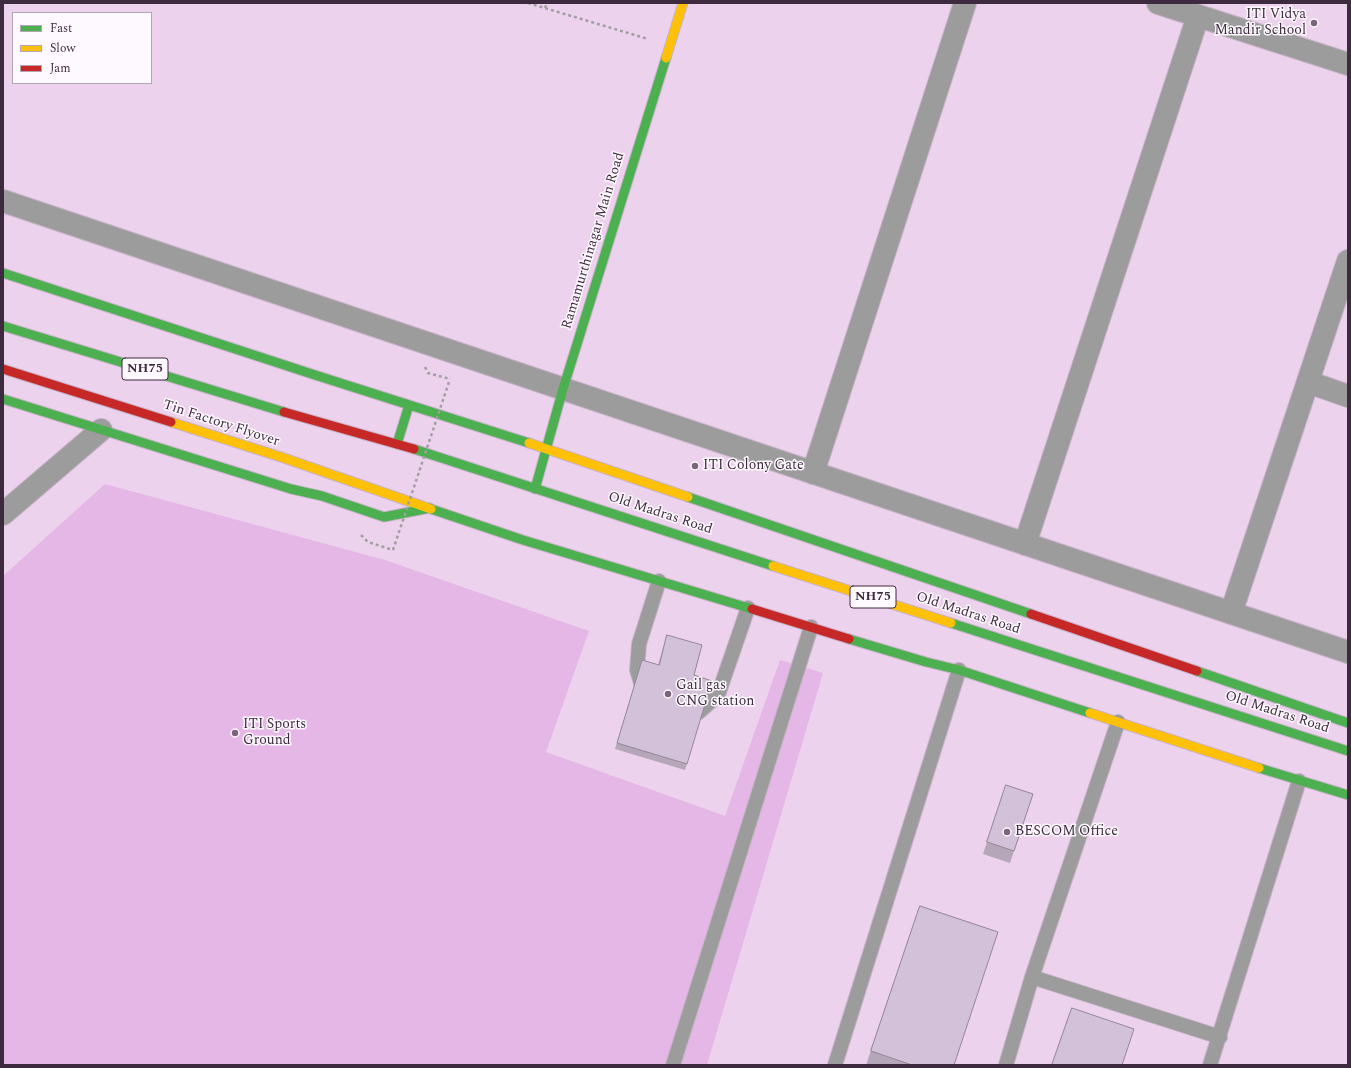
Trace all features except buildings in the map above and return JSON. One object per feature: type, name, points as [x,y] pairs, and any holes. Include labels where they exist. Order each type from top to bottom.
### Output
[{"type":"main road","name":"Ramamurthinagar Main Road","points":[[535,488],[563,389],[683,3]]},
{"type":"main road","points":[[3,273],[546,448],[1348,723]]},
{"type":"main road","name":"Tin Factory Flyover","points":[[3,326],[288,413],[398,444]]},
{"type":"main road","name":"Tin Factory Flyover","points":[[3,369],[281,458],[430,508]]},
{"type":"main road","points":[[3,399],[291,489],[322,496],[384,517],[430,508],[523,540],[926,662],[959,670],[1299,781],[1348,795]]},
{"type":"main road","points":[[398,444],[410,405]]},
{"type":"main road","name":"Old Madras Road","points":[[398,444],[1348,751]]},
{"type":"street","points":[[813,472],[965,3]]},
{"type":"street","points":[[1158,3],[1348,64]]},
{"type":"street","points":[[1025,544],[1198,16]]},
{"type":"street","points":[[3,200],[1348,652]]},
{"type":"street","points":[[1230,613],[1348,261]]},
{"type":"street","points":[[1308,382],[1348,396]]},
{"type":"street","points":[[3,514],[101,430]]},
{"type":"lane","points":[[651,698],[644,694],[637,670],[639,644],[659,581]]},
{"type":"lane","points":[[671,711],[678,715],[699,712],[718,695],[748,608]]},
{"type":"lane","points":[[673,1065],[810,627]]},
{"type":"lane","points":[[835,1065],[959,670]]},
{"type":"lane","points":[[1006,1065],[1032,977],[1118,722]]},
{"type":"lane","points":[[1210,1065],[1299,781]]},
{"type":"lane","points":[[1032,977],[1220,1037]]},
{"type":"path","points":[[528,3],[670,46]]},
{"type":"path","points":[[545,8],[546,3]]},
{"type":"path","points":[[368,542],[392,550],[450,379],[428,373]]},
{"type":"shaded area","name":"ITI Sports Ground","points":[[105,484],[385,560],[589,631],[546,752],[725,816],[780,660],[823,673],[707,1065],[3,1065],[3,576]]},
{"type":"traffic: fast","points":[[535,489],[563,389],[666,58]]},
{"type":"traffic: fast","points":[[3,273],[529,443]]},
{"type":"traffic: fast","points":[[3,326],[284,412]]},
{"type":"traffic: fast","points":[[3,399],[291,489],[322,496],[384,517],[430,508]]},
{"type":"traffic: fast","points":[[397,444],[409,405]]},
{"type":"traffic: fast","points":[[414,449],[773,566]]},
{"type":"traffic: fast","points":[[688,497],[1031,614]]},
{"type":"traffic: fast","points":[[431,509],[523,540],[752,609]]},
{"type":"traffic: fast","points":[[951,623],[1348,751]]},
{"type":"traffic: fast","points":[[849,639],[926,662],[959,670],[1090,713]]},
{"type":"traffic: fast","points":[[1197,671],[1348,723]]},
{"type":"traffic: fast","points":[[1259,768],[1348,795]]},
{"type":"traffic: slow","points":[[666,58],[683,3]]},
{"type":"traffic: slow","points":[[171,422],[281,457],[431,509]]},
{"type":"traffic: slow","points":[[529,443],[688,497]]},
{"type":"traffic: slow","points":[[773,566],[951,623]]},
{"type":"traffic: slow","points":[[1090,713],[1259,768]]},
{"type":"traffic: jam","points":[[3,369],[171,422]]},
{"type":"traffic: jam","points":[[284,412],[414,449]]},
{"type":"traffic: jam","points":[[752,609],[849,639]]},
{"type":"traffic: jam","points":[[1031,614],[1197,671]]},
{"type":"place","name":"ITI Vidya Mandir School","points":[[1314,23]]},
{"type":"place","name":"ITI Colony Gate","points":[[695,466]]},
{"type":"place","name":"Gail gas CNG station","points":[[668,694]]},
{"type":"place","name":"ITI Sports Ground","points":[[235,733]]},
{"type":"place","name":"BESCOM Office","points":[[1007,832]]}]
